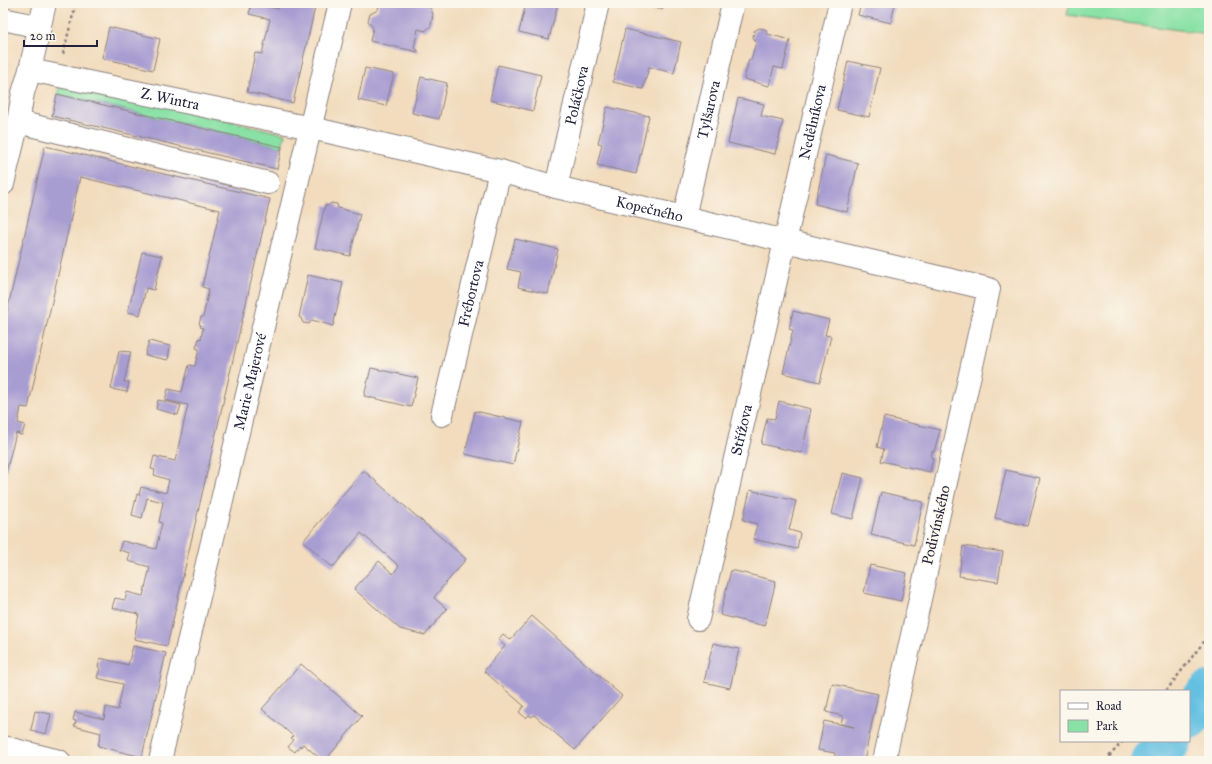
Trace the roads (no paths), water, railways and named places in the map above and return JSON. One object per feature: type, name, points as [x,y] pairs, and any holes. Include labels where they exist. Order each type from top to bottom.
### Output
[{"type":"street","points":[[3,184],[45,3]]},
{"type":"street","name":"Marie Majerové","points":[[160,761],[340,3]]},
{"type":"street","name":"Poláčkova","points":[[556,187],[598,3]]},
{"type":"street","name":"Tylšarova","points":[[684,217],[733,3]]},
{"type":"street","name":"Nedělníkova","points":[[785,241],[840,3]]},
{"type":"street","points":[[3,19],[40,27]]},
{"type":"street","name":"Z. Wintra","points":[[30,70],[310,128]]},
{"type":"street","points":[[18,122],[268,183]]},
{"type":"street","name":"Kopečného","points":[[310,128],[500,171],[556,187],[989,289]]},
{"type":"street","name":"Frébortova","points":[[442,415],[500,171]]},
{"type":"street","name":"Střížova","points":[[698,619],[785,241]]},
{"type":"street","name":"Podivínského","points":[[884,761],[989,289]]},
{"type":"street","points":[[3,747],[59,761]]},
{"type":"waterway","points":[[1190,716],[1209,693]]},
{"type":"waterway","points":[[1152,761],[1168,742]]}]
